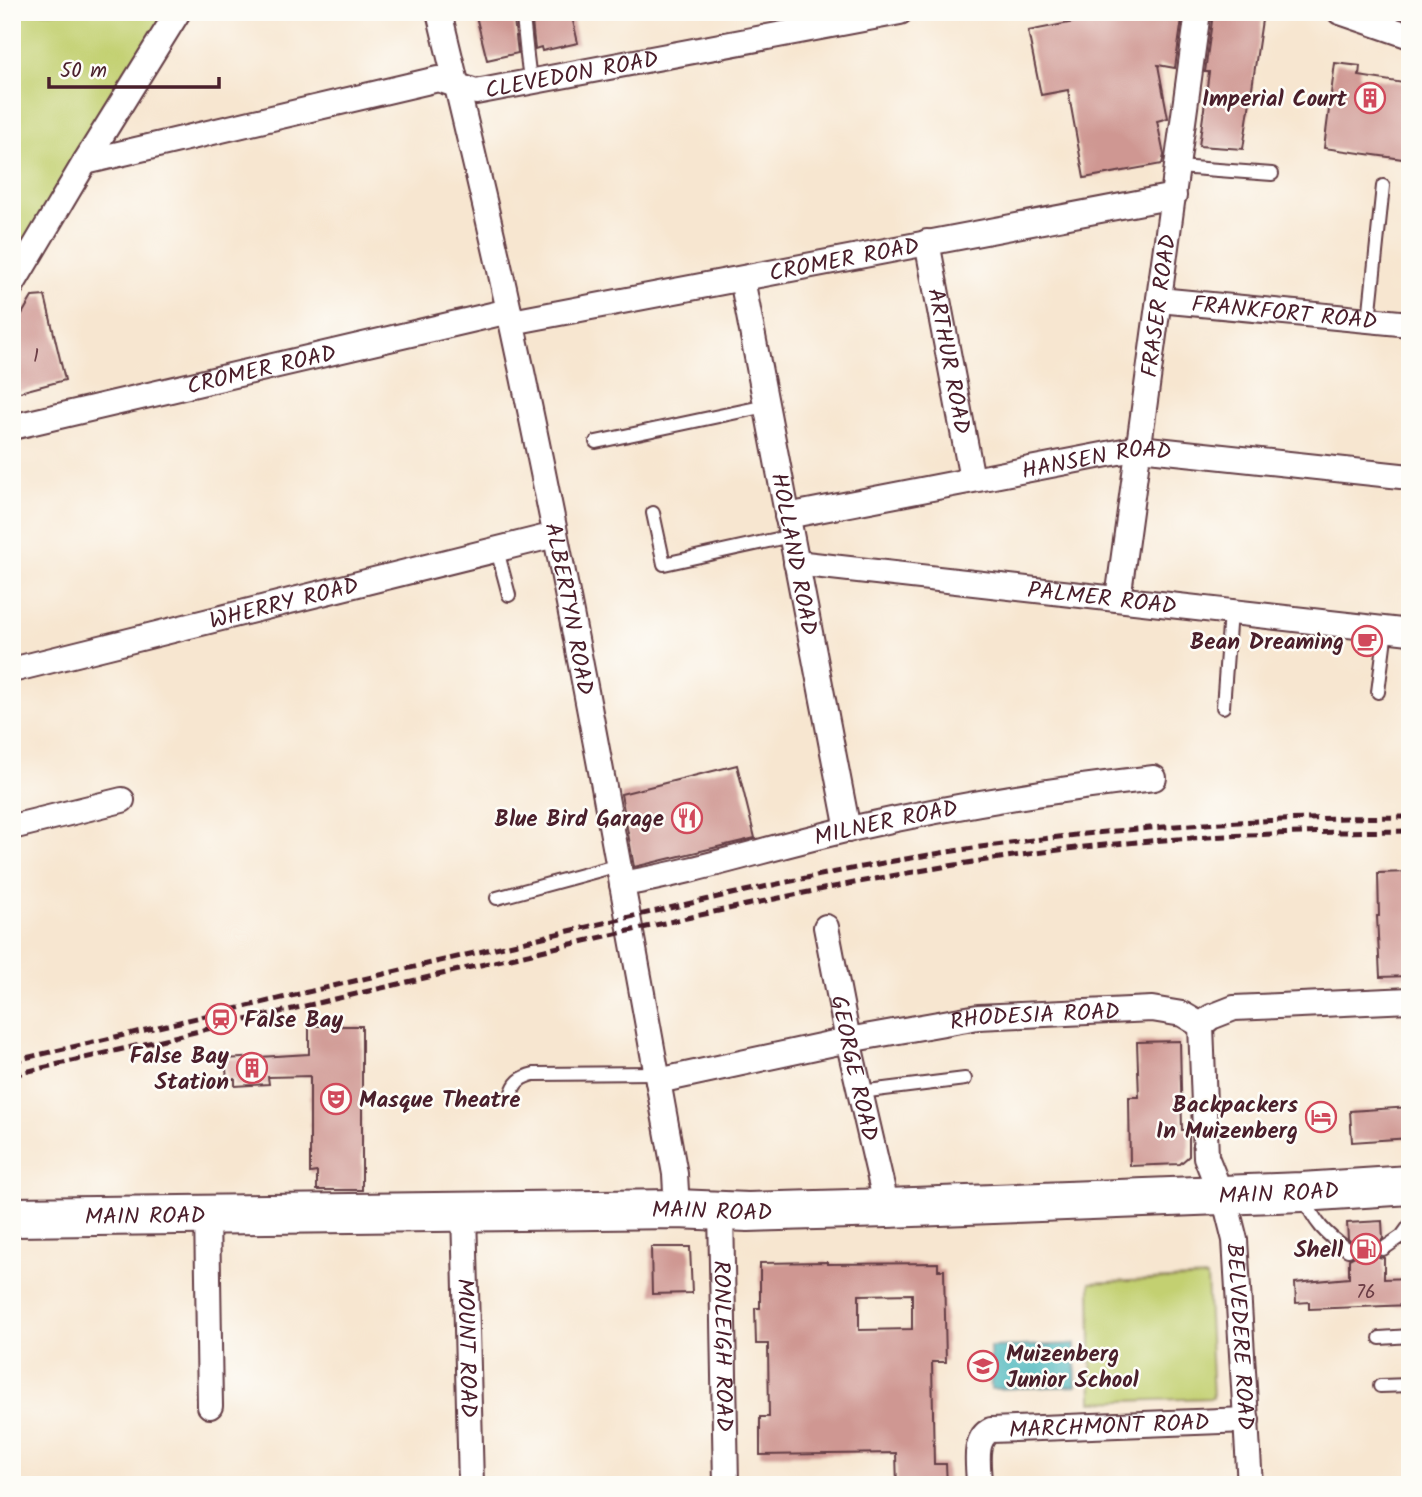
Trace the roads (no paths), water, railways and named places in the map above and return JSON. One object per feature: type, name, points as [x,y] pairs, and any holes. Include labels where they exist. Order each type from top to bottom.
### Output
[{"type":"main road","name":"MAIN ROAD","points":[[12,1217],[283,1205],[464,1212],[887,1209],[1220,1196],[1410,1185]]},
{"type":"street","points":[[12,285],[178,12]]},
{"type":"street","name":"ALBERTYN ROAD","points":[[439,12],[510,316],[555,536],[621,874],[675,1174],[677,1209]]},
{"type":"street","name":"CLEVEDON ROAD","points":[[85,162],[438,79],[476,92],[900,12]]},
{"type":"street","name":"FRASER ROAD","points":[[1118,599],[1198,12]]},
{"type":"street","points":[[1340,12],[1410,36]]},
{"type":"street","name":"CROMER ROAD","points":[[12,427],[510,316],[742,279],[1174,196]]},
{"type":"street","name":"ARTHUR ROAD","points":[[928,242],[972,479]]},
{"type":"street","name":"HOLLAND ROAD","points":[[742,279],[848,830]]},
{"type":"street","name":"FRANKFORT ROAD","points":[[1159,300],[1410,324]]},
{"type":"street","name":"HANSEN ROAD","points":[[789,526],[972,479],[1139,448],[1410,477]]},
{"type":"street","name":"WHERRY ROAD","points":[[12,670],[555,536]]},
{"type":"street","name":"PALMER ROAD","points":[[796,563],[1398,630]]},
{"type":"street","name":"MILNER ROAD","points":[[621,874],[981,801],[1154,778]]},
{"type":"street","points":[[12,827],[122,800]]},
{"type":"street","name":"GEORGE ROAD","points":[[827,927],[848,1040],[887,1209]]},
{"type":"street","points":[[1201,1024],[1234,1008],[1410,1000]]},
{"type":"street","name":"RHODESIA ROAD","points":[[657,1077],[978,1017],[1152,1009],[1182,1014],[1201,1024]]},
{"type":"street","name":"BELVEDERE ROAD","points":[[1201,1024],[1205,1144],[1209,1168],[1228,1212],[1235,1240],[1250,1485]]},
{"type":"street","points":[[210,1406],[229,1209]]},
{"type":"street","name":"RONLEIGH ROAD","points":[[721,1210],[726,1485]]},
{"type":"street","name":"MOUNT ROAD","points":[[464,1212],[471,1485]]},
{"type":"street","name":"MARCHMONT ROAD","points":[[979,1485],[979,1444],[981,1438],[991,1430],[1247,1420]]},
{"type":"lane","points":[[522,12],[527,40],[526,61],[531,83]]},
{"type":"lane","points":[[1178,167],[1272,174]]},
{"type":"lane","points":[[1369,320],[1383,186]]},
{"type":"lane","points":[[596,442],[766,406]]},
{"type":"lane","points":[[653,513],[664,564],[789,526]]},
{"type":"lane","points":[[497,550],[509,595]]},
{"type":"lane","points":[[1223,706],[1230,612]]},
{"type":"lane","points":[[1378,692],[1398,630]]},
{"type":"lane","points":[[497,898],[621,874]]},
{"type":"lane","points":[[511,1096],[513,1086],[518,1080],[534,1074],[657,1077]]},
{"type":"lane","points":[[860,1092],[965,1079]]},
{"type":"lane","points":[[1302,1192],[1311,1215],[1325,1234],[1348,1250]]},
{"type":"lane","points":[[1383,1249],[1402,1236],[1410,1225]]},
{"type":"lane","points":[[1380,1338],[1410,1336]]},
{"type":"lane","points":[[1380,1386],[1410,1385]]},
{"type":"water","points":[[1075,1344],[1076,1386],[991,1389],[990,1347]]},
{"type":"railway","points":[[12,1061],[681,905],[905,859],[1018,842],[1164,827],[1410,817]]},
{"type":"railway","points":[[12,1075],[637,929],[759,902],[943,867],[1067,849],[1153,841],[1410,831]]},
{"type":"place","name":"Imperial Court","points":[[1370,98]]},
{"type":"place","name":"Bean Dreaming","points":[[1367,641]]},
{"type":"place","name":"Blue Bird Garage","points":[[687,818]]},
{"type":"place","name":"False Bay","points":[[221,1019]]},
{"type":"place","name":"False Bay Station","points":[[252,1068]]},
{"type":"place","name":"Masque Theatre","points":[[336,1099]]},
{"type":"place","name":"Backpackers In Muizenberg","points":[[1321,1117]]},
{"type":"place","name":"Shell","points":[[1366,1249]]},
{"type":"place","name":"Muizenberg Junior School","points":[[983,1366]]}]
